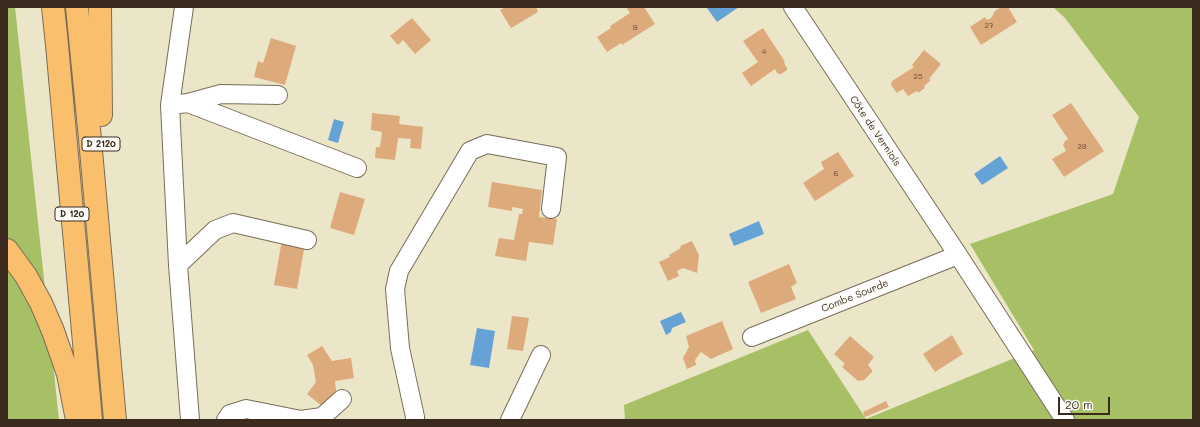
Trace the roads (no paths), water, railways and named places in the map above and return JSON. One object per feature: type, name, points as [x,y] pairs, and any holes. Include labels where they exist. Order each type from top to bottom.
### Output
[{"type":"highway","name":"D 120","points":[[53,7],[91,420]]},
{"type":"highway","name":"D 120","points":[[78,7],[115,420]]},
{"type":"highway","name":"D 2120","points":[[100,7],[103,280]]},
{"type":"highway","points":[[7,250],[26,276],[41,303],[53,331],[68,374],[77,420]]},
{"type":"street","points":[[184,7],[170,105],[178,265],[190,420]]},
{"type":"street","name":"Côte de Verniols","points":[[793,7],[958,255],[1065,420]]},
{"type":"street","points":[[170,105],[188,104],[221,94],[278,94]]},
{"type":"street","points":[[188,104],[357,168]]},
{"type":"street","points":[[418,419],[400,348],[395,289],[399,271],[470,151],[487,144],[557,157],[551,209]]},
{"type":"street","points":[[178,265],[215,230],[233,223],[307,240]]},
{"type":"street","name":"Combe Sourde","points":[[752,337],[958,255]]},
{"type":"street","points":[[510,420],[541,355]]},
{"type":"street","points":[[226,420],[230,414],[246,409],[301,420],[322,416],[342,399]]},
{"type":"water","points":[[739,7],[717,22],[707,8]]},
{"type":"water","points":[[334,119],[344,122],[338,143],[328,140]]},
{"type":"water","points":[[1000,156],[1008,168],[982,185],[974,174]]},
{"type":"water","points":[[759,221],[764,234],[734,246],[729,234]]},
{"type":"water","points":[[681,312],[686,322],[672,328],[671,332],[666,335],[660,321]]},
{"type":"water","points":[[477,328],[495,331],[489,368],[470,365]]}]
